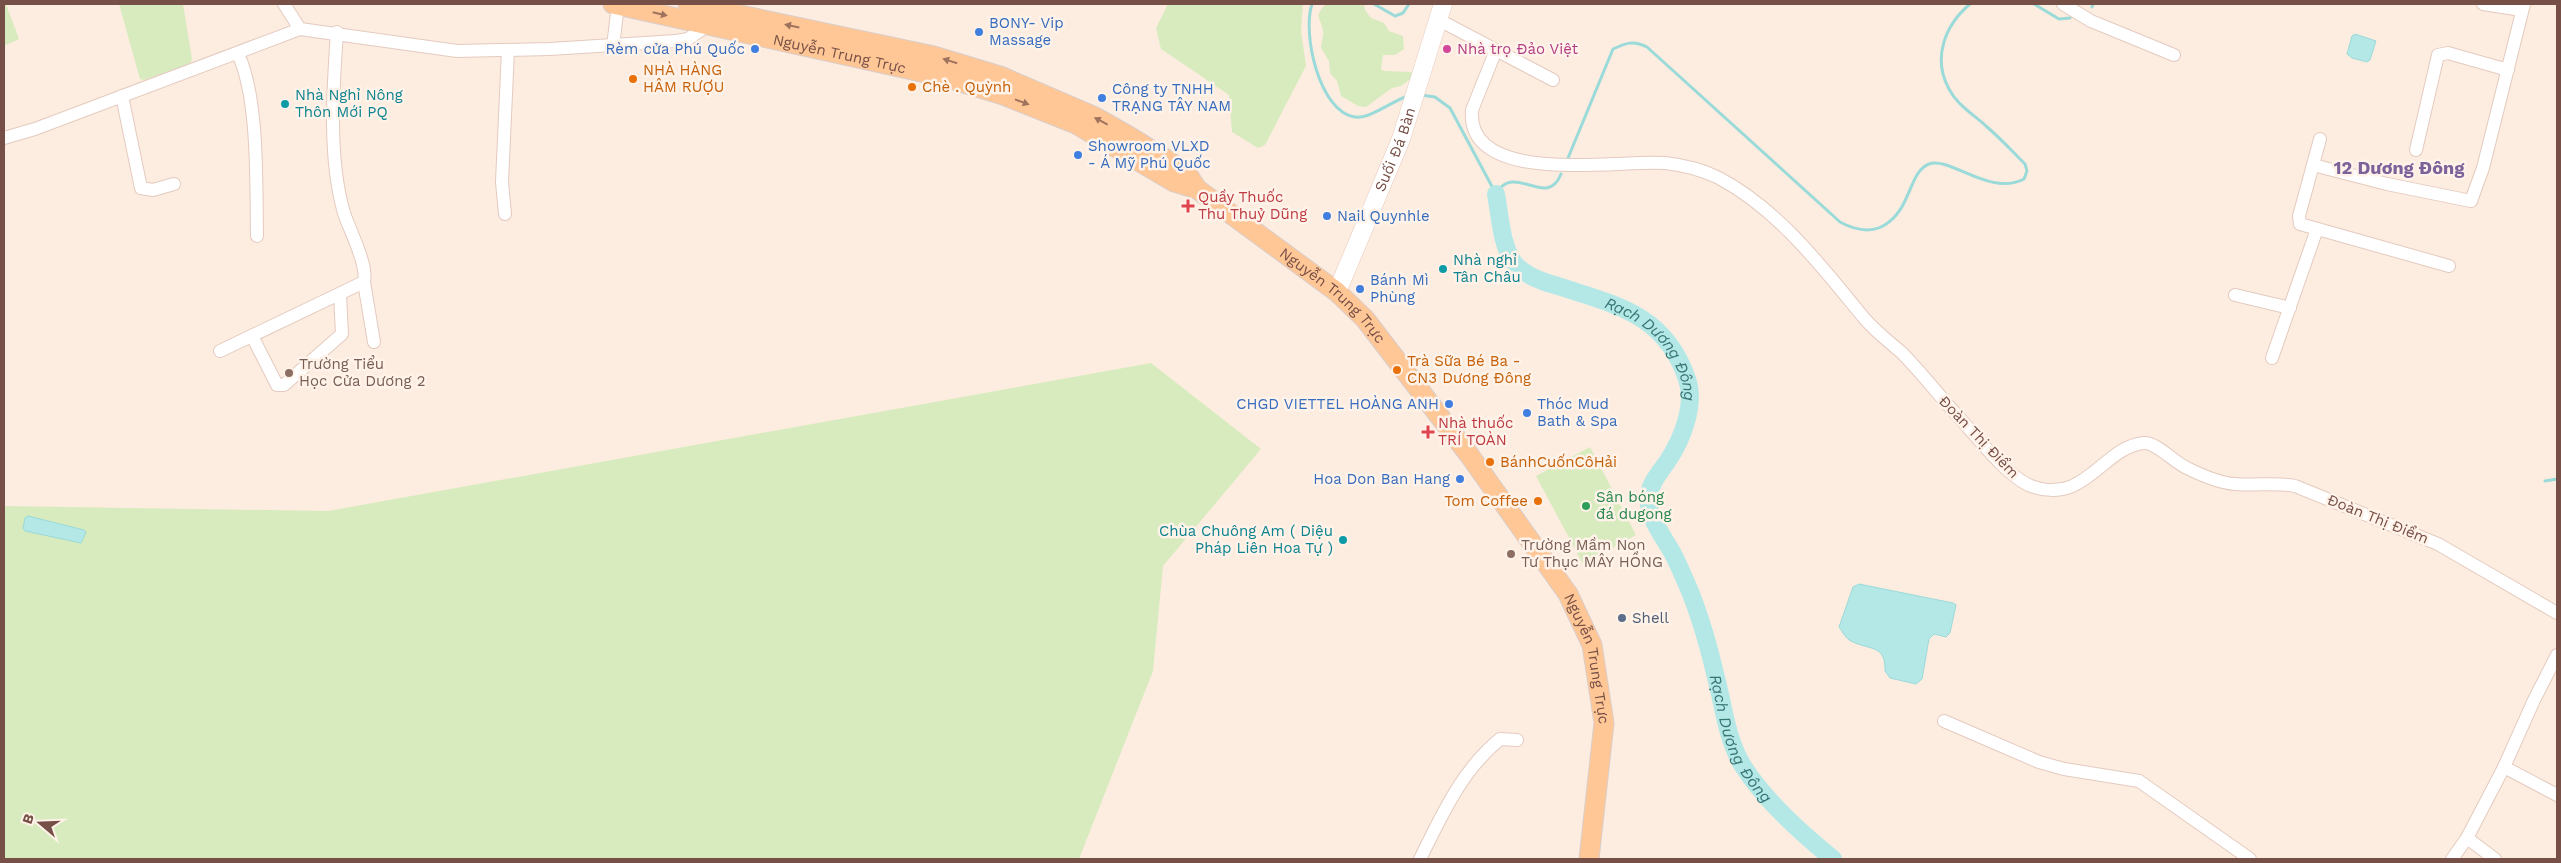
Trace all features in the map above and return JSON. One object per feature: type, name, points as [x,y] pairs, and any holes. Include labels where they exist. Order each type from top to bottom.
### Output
[{"type":"main road","name":"Nguyễn Trung Trực","points":[[616,4],[944,77],[1003,95],[1076,124],[1174,182],[1197,188]]},
{"type":"main road","name":"Nguyễn Trung Trực","points":[[688,4],[934,56],[1000,76],[1095,117],[1186,172],[1197,188],[1337,292],[1384,341],[1470,456],[1568,594],[1592,644],[1604,723],[1589,859]]},
{"type":"street","points":[[284,4],[300,29]]},
{"type":"street","points":[[613,46],[616,4]]},
{"type":"street","points":[[2063,4],[2091,21],[2174,56]]},
{"type":"street","points":[[2313,165],[2387,184],[2471,201],[2483,168],[2523,7],[2483,4]]},
{"type":"street","points":[[1441,12],[1496,50],[1553,80]]},
{"type":"street","name":"Suối Đá Bàn","points":[[1337,292],[1400,139],[1441,12]]},
{"type":"street","points":[[5,135],[35,129],[238,54],[300,29],[337,32],[458,51],[613,46],[688,39],[708,25]]},
{"type":"street","points":[[337,32],[334,106],[337,179],[344,211],[365,270],[364,282],[374,342]]},
{"type":"street","points":[[505,214],[502,182],[508,50]]},
{"type":"street","name":"Đoàn Thị Điểm","points":[[1496,50],[1472,110],[1475,133],[1484,143],[1516,159],[1562,166],[1647,163],[1682,166],[1719,178],[1771,216],[1832,277],[1876,332],[1901,353],[2010,473],[2033,487],[2052,489],[2070,487],[2089,477],[2127,449],[2143,443],[2151,443],[2172,460],[2188,469],[2231,484],[2281,483],[2295,486],[2391,524],[2438,544],[2557,613]]},
{"type":"street","points":[[2416,150],[2438,55],[2448,53],[2508,70]]},
{"type":"street","points":[[238,54],[245,74],[253,127],[257,236]]},
{"type":"street","points":[[122,96],[140,188],[153,190],[174,184]]},
{"type":"street","points":[[2320,139],[2299,220],[2300,224],[2449,266]]},
{"type":"street","points":[[2272,358],[2317,229]]},
{"type":"street","points":[[220,351],[364,282]]},
{"type":"street","points":[[252,336],[277,385],[284,385],[342,334],[340,295]]},
{"type":"street","points":[[2235,295],[2290,308]]},
{"type":"street","points":[[2452,859],[2467,838],[2504,767],[2534,700],[2557,655]]},
{"type":"street","points":[[1944,721],[2038,762],[2064,769],[2139,781],[2250,859]]},
{"type":"street","points":[[1420,859],[1450,799],[1472,766],[1500,739],[1517,740]]},
{"type":"street","points":[[2504,767],[2557,795]]},
{"type":"street","points":[[2467,838],[2496,859]]},
{"type":"green space","points":[[4,4],[6,4],[19,39],[4,46]]},
{"type":"green space","points":[[119,4],[183,4],[192,59],[190,64],[144,80],[140,79]]},
{"type":"green space","points":[[1168,4],[1303,4],[1301,30],[1306,66],[1265,145],[1258,148],[1232,132],[1229,95],[1161,49],[1156,28]]},
{"type":"green space","points":[[1326,4],[1364,4],[1365,10],[1371,18],[1384,23],[1389,31],[1403,36],[1404,49],[1395,55],[1383,55],[1381,69],[1384,71],[1411,72],[1413,77],[1401,86],[1392,88],[1366,107],[1358,106],[1341,96],[1337,81],[1330,73],[1329,61],[1321,48],[1323,33],[1319,15]]},
{"type":"green space","points":[[1151,363],[1261,449],[1163,566],[1153,671],[1079,859],[4,859],[4,506],[328,511]]},
{"type":"green space","name":"Sân bóng đá dugong","points":[[1590,447],[1636,535],[1583,564],[1536,476]]},
{"type":"water","points":[[2355,34],[2376,41],[2370,60],[2367,62],[2352,58],[2347,54],[2352,36]]},
{"type":"water","points":[[28,516],[86,532],[81,543],[25,531],[23,528],[25,518]]},
{"type":"water","points":[[1859,584],[1956,605],[1950,633],[1946,637],[1934,634],[1929,639],[1922,679],[1916,684],[1890,678],[1885,671],[1885,662],[1879,652],[1849,640],[1839,627],[1853,587]]},
{"type":"waterway","points":[[1312,4],[1309,33],[1316,70],[1323,87],[1342,112],[1355,117],[1361,117],[1374,113],[1408,96]]},
{"type":"waterway","points":[[1374,4],[1395,16],[1403,13],[1409,4]]},
{"type":"waterway","name":"Rạch Dương Đông","points":[[1568,158],[1613,49],[1634,43],[1647,47],[1840,222],[1850,227],[1872,230],[1883,226],[1892,219],[1905,201],[1917,175],[1922,168],[1929,164],[1938,163],[1998,183],[2011,183],[2024,179],[2027,171],[2025,164],[1996,135],[1956,100],[1944,77],[1942,66],[1944,43],[1954,22],[1970,4]]},
{"type":"waterway","name":"Rạch Dương Đông","points":[[2034,4],[2059,19],[2070,18]]},
{"type":"waterway","points":[[1421,95],[1435,97],[1450,108],[1496,194]]},
{"type":"waterway","name":"Rạch Dương Đông","points":[[1496,194],[1503,185],[1512,182],[1547,188],[1555,184],[1561,174]]},
{"type":"waterway","name":"Rạch Dương Đông","points":[[1496,194],[1506,248],[1518,267],[1540,280],[1600,299],[1636,315],[1652,326],[1666,340],[1678,357],[1687,379],[1690,400],[1689,411],[1678,443],[1652,485],[1649,494],[1652,517],[1677,562],[1696,606],[1711,656],[1728,731],[1738,758],[1752,779],[1773,804],[1833,859]]},
{"type":"waterway","points":[[2545,481],[2557,479]]},
{"type":"place","name":"BONY- Vip Massage","points":[[979,32]]},
{"type":"place","name":"Rèm cửa Phú Quốc","points":[[755,49]]},
{"type":"place","name":"Nhà trọ Đảo Việt","points":[[1447,49]]},
{"type":"place","name":"NHÀ HÀNG HÂM RƯỢU","points":[[633,79]]},
{"type":"place","name":"Chè . Quỳnh","points":[[912,87]]},
{"type":"place","name":"Công ty TNHH TRẠNG TÂY NAM","points":[[1102,98]]},
{"type":"place","name":"Nhà Nghỉ Nông Thôn Mới PQ","points":[[285,104]]},
{"type":"place","name":"Showroom VLXD - Á Mỹ Phú Quốc","points":[[1078,155]]},
{"type":"place","name":"Quầy Thuốc Thu Thuỷ Dũng","points":[[1188,206]]},
{"type":"place","name":"Nail Quynhle","points":[[1327,216]]},
{"type":"place","name":"Nhà nghỉ Tân Châu","points":[[1443,269]]},
{"type":"place","name":"Bánh Mì Phùng","points":[[1360,289]]},
{"type":"place","name":"Trà Sữa Bé Ba - CN3 Dương Đông","points":[[1397,370]]},
{"type":"place","name":"Trường Tiểu Học Cửa Dương 2","points":[[289,373]]},
{"type":"place","name":"CHGD VIETTEL HOÀNG ANH","points":[[1449,404]]},
{"type":"place","name":"Thóc Mud Bath & Spa","points":[[1527,413]]},
{"type":"place","name":"Nhà thuốc TRÍ TOÀN","points":[[1428,432]]},
{"type":"place","name":"BánhCuốnCôHải","points":[[1490,462]]},
{"type":"place","name":"Hoa Don Ban Hang","points":[[1460,479]]},
{"type":"place","name":"Tom Coffee","points":[[1538,501]]},
{"type":"place","name":"Sân bóng đá dugong","points":[[1586,506]]},
{"type":"place","name":"Chùa Chuông Am ( Diệu Pháp Liên Hoa Tự )","points":[[1343,540]]},
{"type":"place","name":"Trường Mầm Non Tư Thục MÂY HỒNG","points":[[1511,554]]},
{"type":"place","name":"Shell","points":[[1622,618]]},
{"type":"district","name":"12 Dương Đông","points":[[2399,167]]}]
